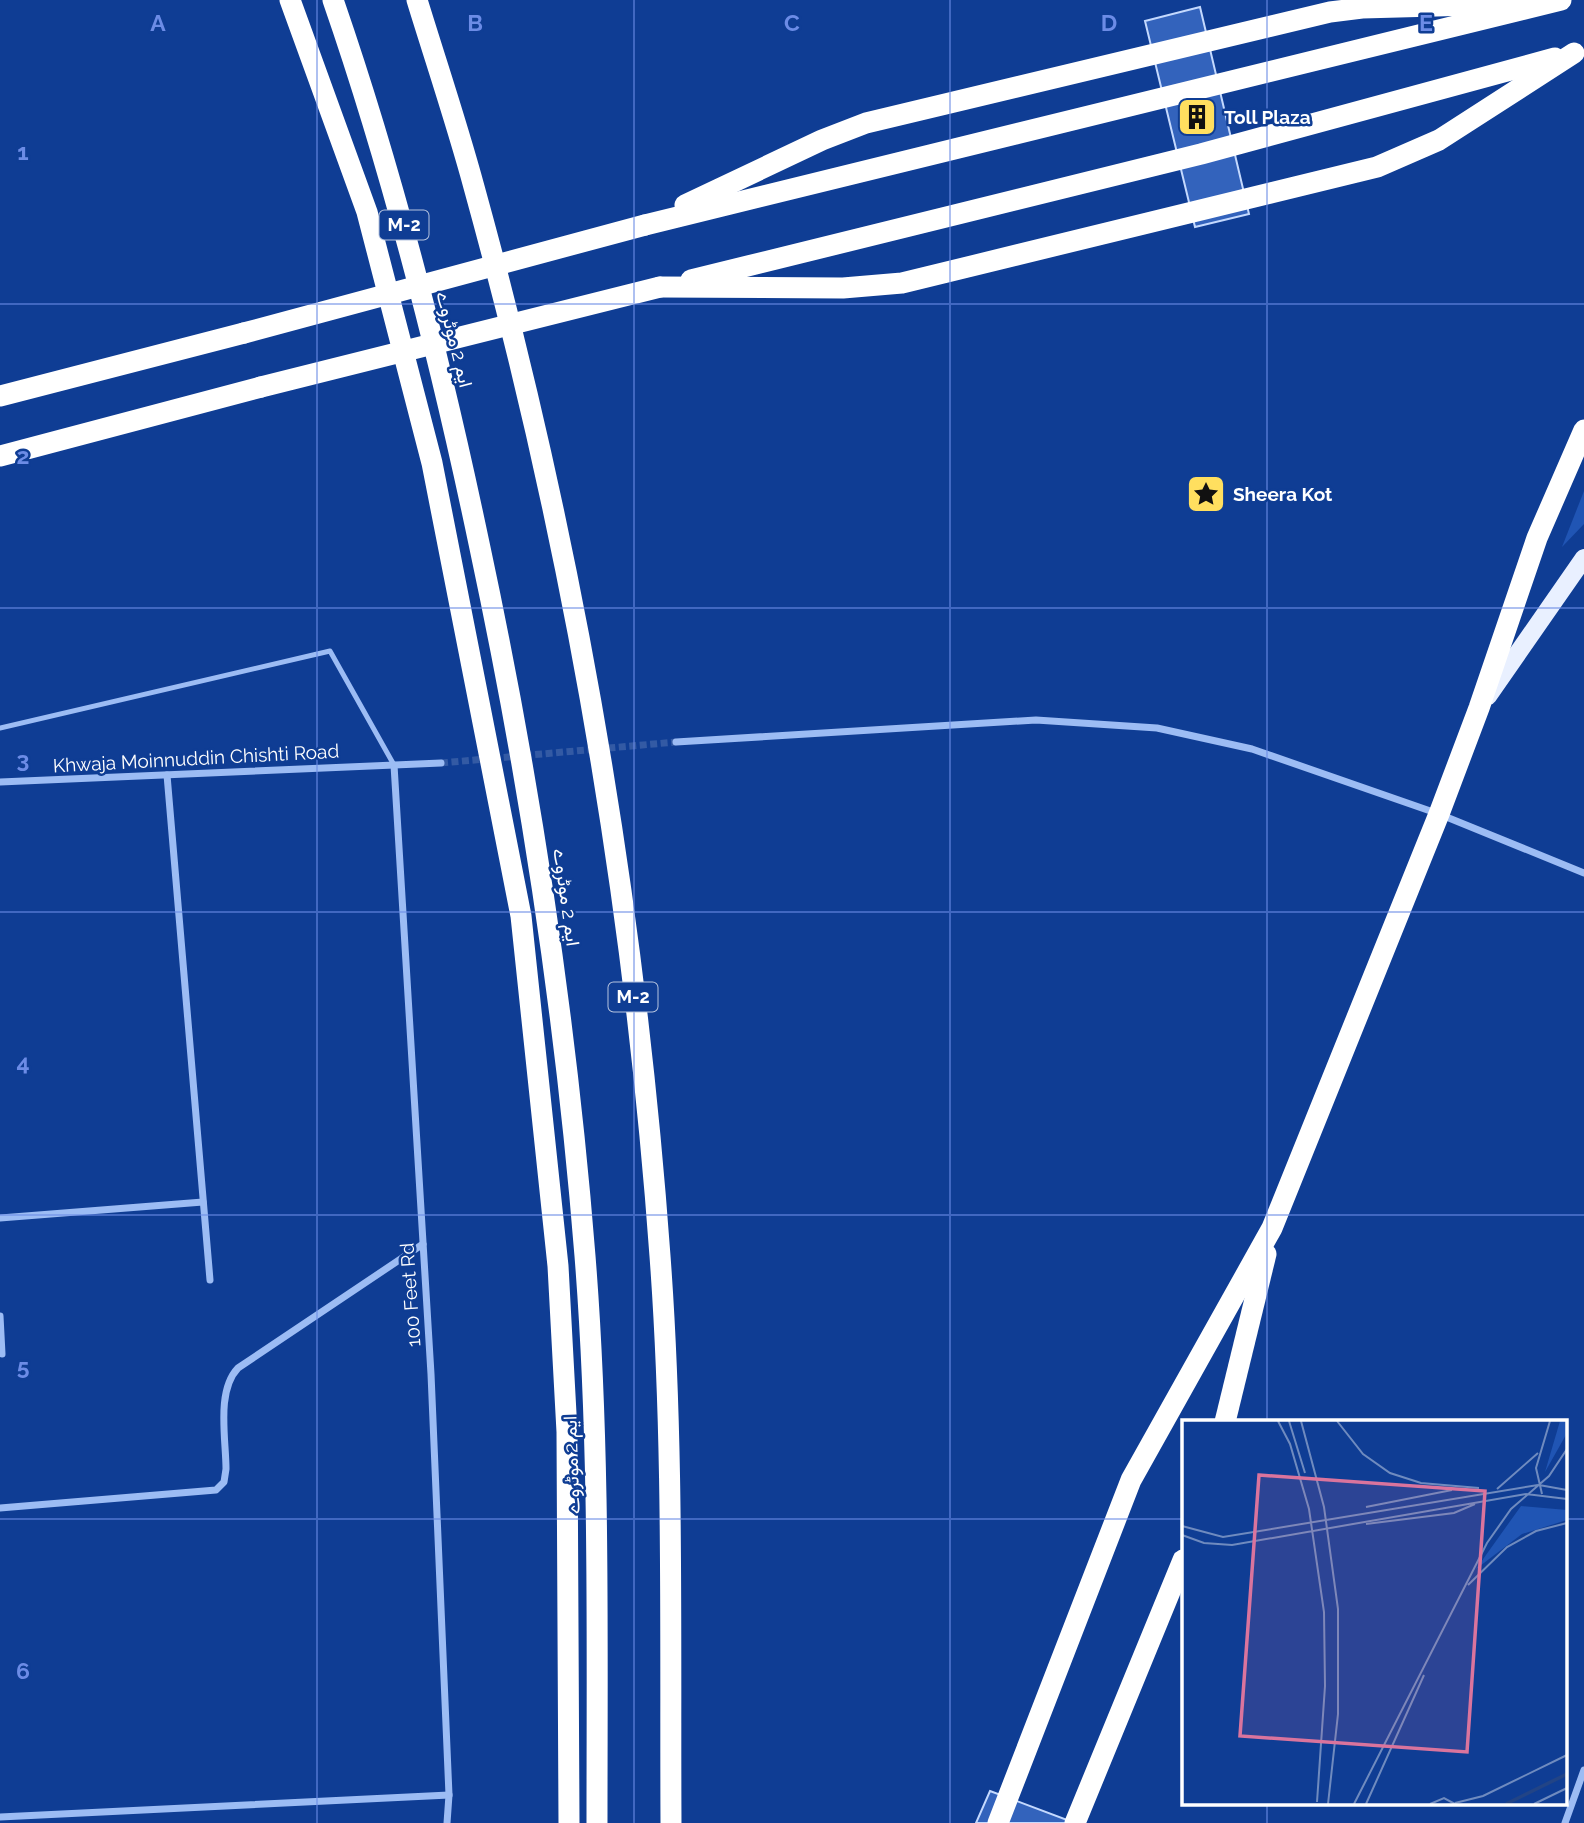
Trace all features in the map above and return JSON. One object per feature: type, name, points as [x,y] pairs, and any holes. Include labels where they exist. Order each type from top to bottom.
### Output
[{"type":"highway","points":[[290,0],[367,212],[432,463],[521,916],[558,1266],[566,1418],[570,1629],[569,1823]]},
{"type":"highway","name":"ایم 2 موٹروے","points":[[333,0],[398,201],[460,454],[509,684],[547,904],[570,1089],[585,1260],[597,1610],[597,1823]]},
{"type":"highway","name":"M-2","points":[[417,0],[474,186],[536,433],[583,669],[620,888],[660,1258],[667,1430],[671,1823]]},
{"type":"highway","points":[[645,225],[822,140],[912,109],[1331,12],[1362,8],[1556,1]]},
{"type":"highway","points":[[0,396],[645,225],[1556,1]]},
{"type":"highway","points":[[0,456],[261,387],[1201,154],[1579,51]]},
{"type":"highway","points":[[660,287],[842,288],[902,283],[1377,167],[1439,140],[1579,51]]},
{"type":"highway","points":[[998,1823],[1131,1480],[1272,1228],[1439,814],[1538,538],[1584,430]]},
{"type":"highway","points":[[1225,1420],[1272,1228]]},
{"type":"highway","points":[[1075,1823],[1182,1562]]},
{"type":"main road","points":[[1479,708],[1584,558]]},
{"type":"street","points":[[676,742],[1036,720],[1157,728],[1252,749],[1439,814],[1584,873]]},
{"type":"street","name":"Khwaja Moinnuddin Chishti Road","points":[[0,782],[441,763]]},
{"type":"street","name":"100 Feet Rd","points":[[394,765],[423,1244],[449,1795],[447,1823]]},
{"type":"street","points":[[167,775],[210,1280]]},
{"type":"street","points":[[0,1218],[204,1202]]},
{"type":"street","points":[[0,1508],[216,1490],[223,1482],[226,1469],[225,1389],[229,1377],[238,1368],[423,1244]]},
{"type":"street","points":[[0,1316],[2,1354]]},
{"type":"street","points":[[1565,1823],[1584,1770]]},
{"type":"street","points":[[0,1817],[449,1795]]},
{"type":"lane","points":[[0,728],[330,651],[394,765]]},
{"type":"shaded area","points":[[1584,491],[1584,524],[1562,547]]},
{"type":"building","name":"Toll Plaza","points":[[1200,7],[1249,214],[1195,227],[1145,21]]},
{"type":"building","points":[[990,1791],[1075,1823],[976,1823]]},
{"type":"tunnel","points":[[441,763],[676,742]]},
{"type":"place","name":"Toll Plaza","points":[[1197,117]]},
{"type":"place","name":"Sheera Kot","points":[[1206,494]]}]
